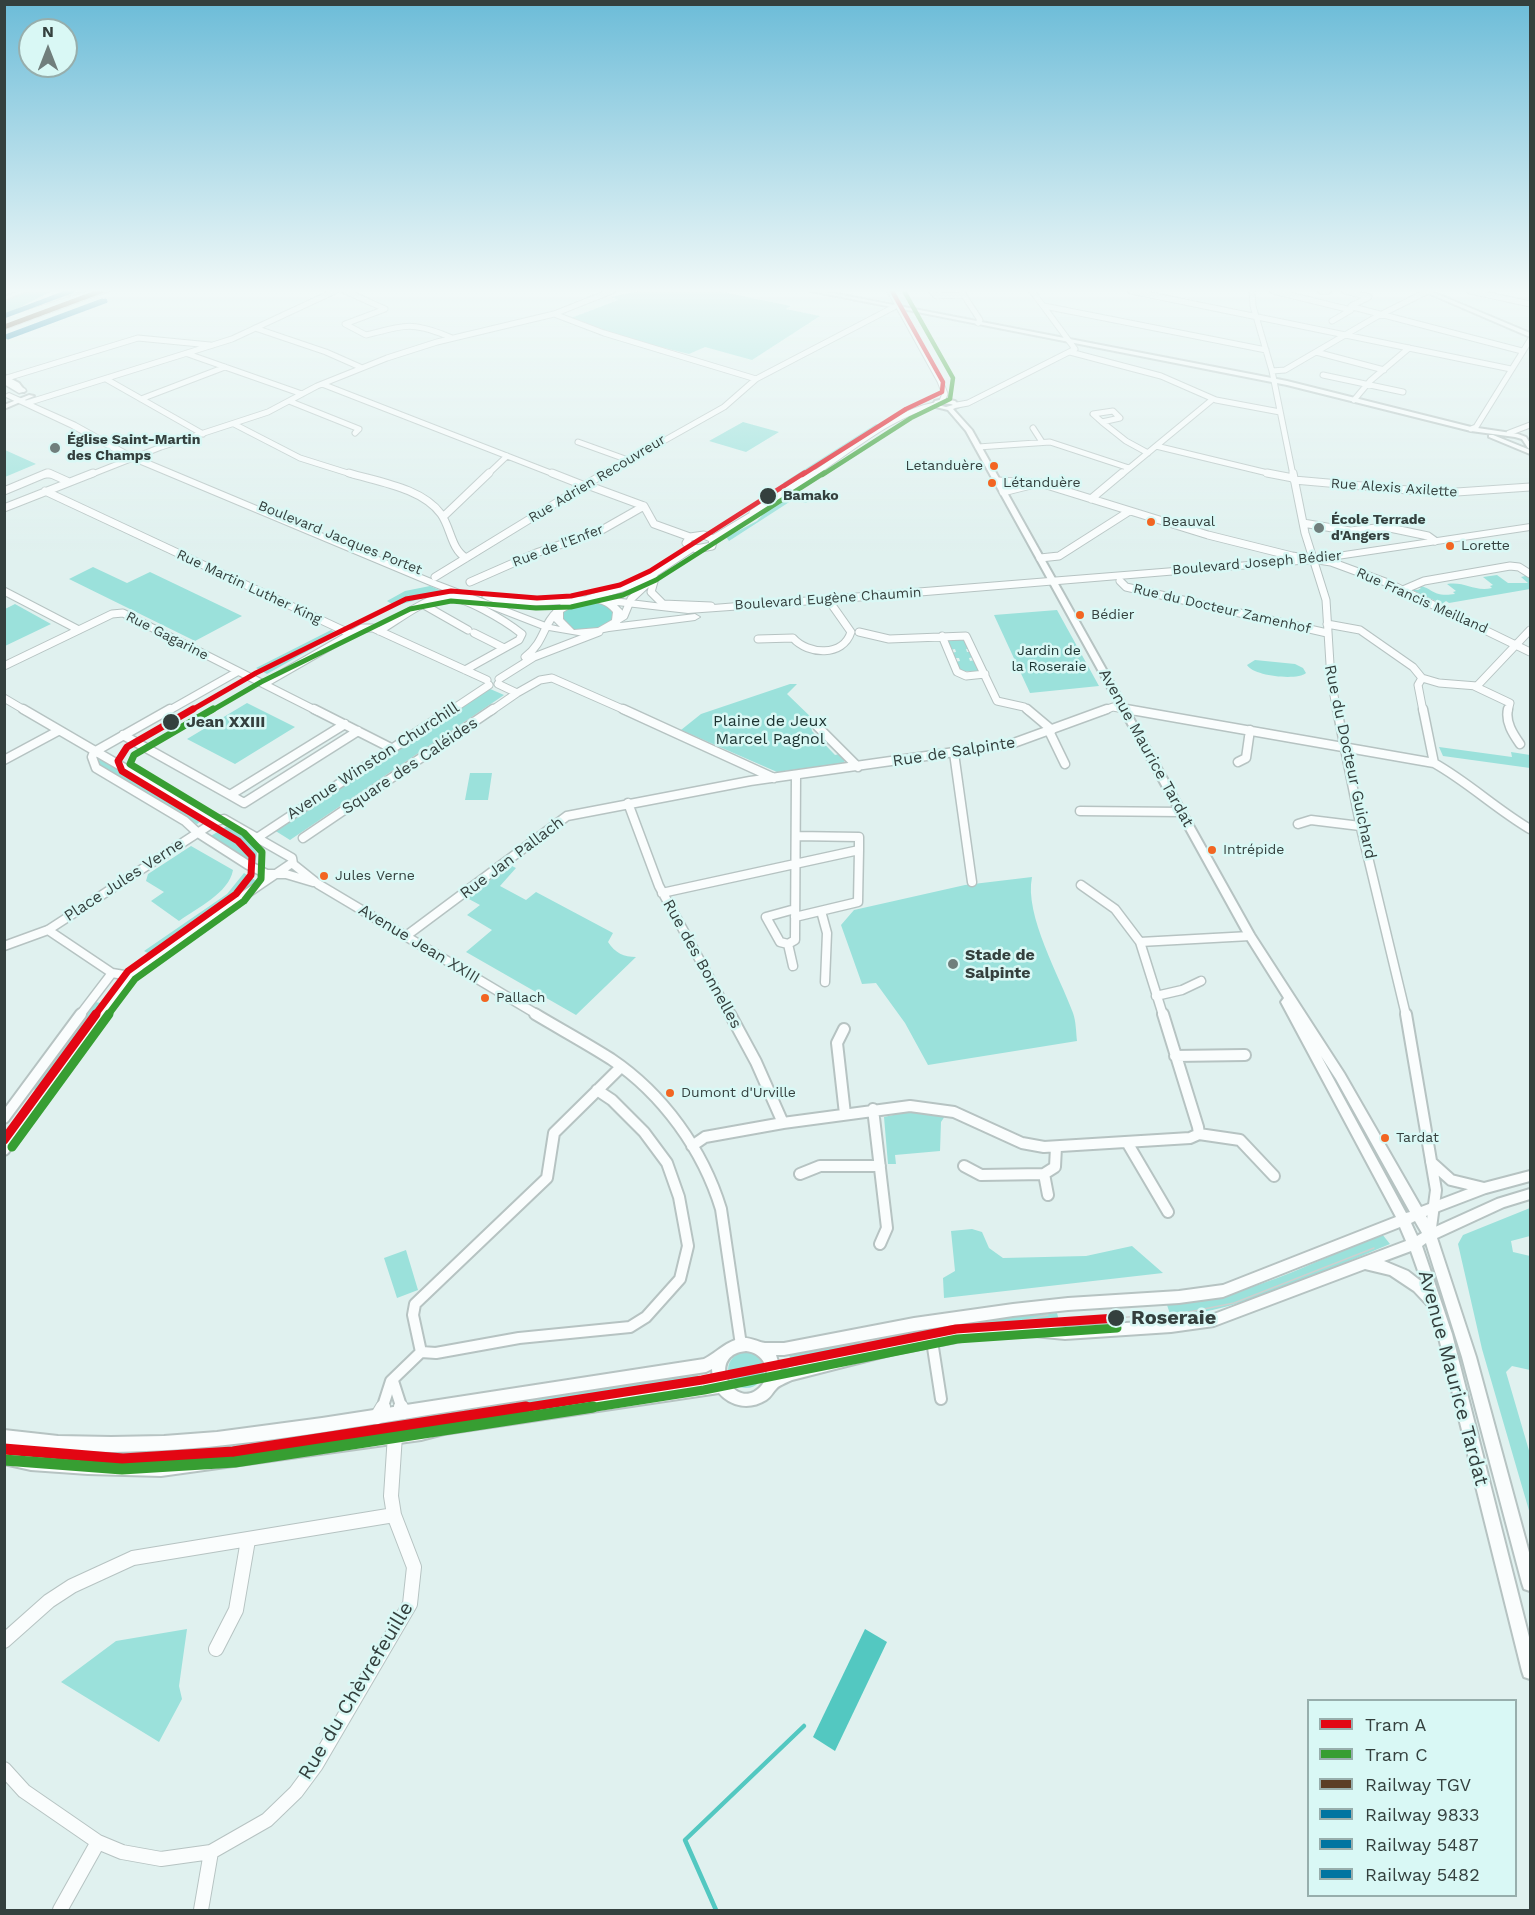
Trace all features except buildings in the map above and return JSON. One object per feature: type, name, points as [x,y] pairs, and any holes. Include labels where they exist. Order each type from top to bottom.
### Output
[{"type":"highway","points":[[8,380],[22,391]]},
{"type":"main road","points":[[22,391],[22,400],[136,456]]},
{"type":"main road","name":"Boulevard Jacques Portet","points":[[136,456],[475,592],[505,601],[583,600]]},
{"type":"main road","name":"Boulevard Jacques Portet","points":[[136,456],[472,598],[547,627]]},
{"type":"main road","name":"Boulevard Joseph Bédier","points":[[1055,584],[1312,561],[1331,562],[1530,529]]},
{"type":"main road","name":"Boulevard Joseph Bédier","points":[[1055,584],[1120,581],[1312,561],[1530,529]]},
{"type":"main road","name":"Boulevard Eugène Chaumin","points":[[603,630],[720,614],[1055,584]]},
{"type":"main road","name":"Boulevard Eugène Chaumin","points":[[603,600],[681,610],[1055,584]]},
{"type":"main road","name":"Avenue Winston Churchill","points":[[558,611],[583,600],[603,600]]},
{"type":"main road","points":[[603,600],[615,608],[620,619]]},
{"type":"main road","points":[[558,611],[559,622],[570,632]]},
{"type":"main road","name":"Avenue Winston Churchill","points":[[603,630],[620,619]]},
{"type":"main road","points":[[547,627],[570,632],[603,630]]},
{"type":"street","points":[[4,409],[22,400],[51,396],[102,380]]},
{"type":"street","points":[[108,380],[203,434]]},
{"type":"street","points":[[141,399],[190,380]]},
{"type":"street","points":[[263,380],[302,394]]},
{"type":"street","points":[[4,508],[136,456],[234,424],[330,380]]},
{"type":"street","name":"Rue Adrien Recouvreur","points":[[435,576],[628,460],[724,408],[754,380]]},
{"type":"street","points":[[940,380],[946,401]]},
{"type":"street","points":[[937,406],[950,409],[968,403],[1013,380]]},
{"type":"street","points":[[1171,380],[1213,399],[1280,412]]},
{"type":"street","points":[[1271,380],[1500,437],[1530,452]]},
{"type":"street","points":[[1350,380],[1403,392]]},
{"type":"street","points":[[1354,400],[1373,380]]},
{"type":"street","points":[[1471,429],[1476,427],[1503,380]]},
{"type":"street","name":"Rue du Docteur Guichard","points":[[1274,381],[1312,561],[1326,600],[1330,676],[1360,826],[1403,998],[1436,1191],[1436,1207],[1431,1219],[1430,1235]]},
{"type":"street","points":[[322,384],[644,506],[654,524],[690,537],[704,535],[713,538]]},
{"type":"street","points":[[1091,500],[1213,399]]},
{"type":"street","points":[[289,401],[359,429],[355,433]]},
{"type":"street","points":[[937,406],[946,401],[957,405]]},
{"type":"street","name":"Avenue Winston Churchill","points":[[583,600],[641,582],[696,549],[712,546],[713,538],[918,408],[937,406]]},
{"type":"street","name":"Avenue Maurice Tardat","points":[[950,409],[969,430],[1004,492],[1271,972],[1325,1078],[1411,1216],[1430,1235],[1469,1357],[1530,1583]]},
{"type":"street","points":[[1102,422],[1140,450],[1148,453]]},
{"type":"street","points":[[234,424],[300,458],[411,492],[422,498],[443,517],[459,554],[466,558]]},
{"type":"street","points":[[1500,437],[1529,426]]},
{"type":"street","points":[[1510,444],[1523,440],[1529,426]]},
{"type":"street","points":[[1033,428],[1042,442]]},
{"type":"street","points":[[1509,433],[1523,440],[1530,447]]},
{"type":"street","points":[[578,442],[628,460]]},
{"type":"street","points":[[978,447],[1042,442],[1061,445],[1129,468]]},
{"type":"street","name":"Rue Alexis Axilette","points":[[1156,446],[1239,468],[1293,479],[1442,493],[1530,487]]},
{"type":"street","points":[[443,517],[507,456]]},
{"type":"street","points":[[4,491],[48,473],[69,482]]},
{"type":"street","points":[[997,481],[1035,482],[1048,485],[1128,512],[1252,547],[1312,561]]},
{"type":"street","points":[[1004,492],[1032,485],[1048,485]]},
{"type":"street","name":"Rue Martin Luther King","points":[[45,491],[351,634]]},
{"type":"street","points":[[4,500],[12,505]]},
{"type":"street","name":"Rue de l'Enfer","points":[[470,582],[536,553],[600,531],[644,506]]},
{"type":"street","points":[[1040,558],[1059,556],[1128,512]]},
{"type":"street","points":[[1303,523],[1350,531],[1383,526],[1436,541]]},
{"type":"street","points":[[690,537],[686,543],[696,549]]},
{"type":"street","name":"Avenue Winston Churchill","points":[[620,619],[640,588],[696,549]]},
{"type":"street","name":"Rue Francis Meilland","points":[[1331,562],[1403,590],[1530,652]]},
{"type":"street","points":[[1403,590],[1424,581],[1510,566],[1519,567],[1530,574]]},
{"type":"street","points":[[656,577],[651,592],[663,604],[738,606]]},
{"type":"street","name":"Rue du Docteur Zamenhof","points":[[1120,581],[1126,587],[1327,629],[1360,630],[1413,667],[1422,678]]},
{"type":"street","points":[[4,591],[79,630]]},
{"type":"street","points":[[379,631],[440,597],[452,597],[517,629],[523,637],[465,670]]},
{"type":"street","points":[[424,605],[504,648]]},
{"type":"street","points":[[758,639],[793,638],[801,647],[811,649],[835,648],[844,644],[852,632],[832,605]]},
{"type":"street","name":"Avenue Winston Churchill","points":[[257,838],[494,681],[533,652],[558,611]]},
{"type":"street","name":"Rue Gagarine","points":[[4,666],[112,614],[123,613],[393,749]]},
{"type":"street","points":[[264,684],[364,628],[379,631],[517,693]]},
{"type":"street","name":"Avenue Winston Churchill","points":[[494,681],[534,657],[603,630]]},
{"type":"street","points":[[1474,686],[1480,684],[1530,630]]},
{"type":"street","points":[[858,632],[889,639],[968,637],[997,701],[1023,707],[1051,731],[1065,764]]},
{"type":"street","points":[[942,636],[957,672],[966,676],[985,674]]},
{"type":"street","points":[[94,752],[237,672]]},
{"type":"street","name":"Square des Caléides","points":[[303,838],[517,693],[540,680],[552,678],[774,778]]},
{"type":"street","points":[[1434,763],[1418,685],[1422,678],[1439,683],[1474,686],[1510,703],[1507,715],[1511,730],[1520,744]]},
{"type":"street","name":"Avenue Jean XXIII","points":[[4,698],[216,821],[224,819],[292,858],[292,863],[318,884],[621,1067],[661,1104],[707,1171],[721,1209],[741,1345]]},
{"type":"street","name":"Rue de Salpinte","points":[[628,803],[774,778],[1011,744],[1113,707],[1434,763],[1463,779],[1507,816],[1530,828]]},
{"type":"street","points":[[230,795],[345,724]]},
{"type":"street","points":[[817,726],[858,767]]},
{"type":"street","points":[[1238,762],[1246,758],[1250,730]]},
{"type":"street","points":[[4,760],[58,731]]},
{"type":"street","points":[[123,735],[244,803],[358,731]]},
{"type":"street","name":"Avenue Jean XXIII","points":[[94,752],[92,757],[96,768],[185,821],[198,833],[248,865],[273,875],[286,874],[318,884]]},
{"type":"street","points":[[954,753],[972,882]]},
{"type":"street","points":[[742,762],[750,770],[750,782]]},
{"type":"street","points":[[796,775],[796,836],[796,864],[795,913],[795,940],[788,944],[780,942],[766,917],[795,913],[821,911],[860,900],[859,837],[796,836]]},
{"type":"street","name":"Rue des Bonnelles","points":[[628,803],[662,893],[756,1062],[783,1123]]},
{"type":"street","name":"Rue Jan Pallach","points":[[406,936],[567,816],[628,803]]},
{"type":"street","points":[[1080,811],[1181,812]]},
{"type":"street","points":[[1298,824],[1311,820],[1360,826]]},
{"type":"street","name":"Place Jules Verne","points":[[130,976],[112,974],[48,930],[216,821]]},
{"type":"street","points":[[662,893],[859,850]]},
{"type":"street","points":[[4,1150],[130,976],[145,961],[292,863]]},
{"type":"street","points":[[1081,885],[1096,892],[1124,916],[1140,942],[1199,1134]]},
{"type":"street","points":[[821,911],[827,933],[825,982]]},
{"type":"street","points":[[4,946],[48,930]]},
{"type":"street","points":[[1140,942],[1250,936]]},
{"type":"street","points":[[788,944],[793,966]]},
{"type":"street","name":"Avenue Maurice Tardat","points":[[1271,972],[1340,1076],[1411,1216],[1413,1243],[1437,1310],[1530,1671]]},
{"type":"street","points":[[4,1118],[112,974]]},
{"type":"street","points":[[1156,996],[1182,990],[1201,981]]},
{"type":"street","points":[[844,1029],[837,1042],[845,1114]]},
{"type":"street","points":[[1175,1056],[1245,1055]]},
{"type":"street","points":[[421,1352],[413,1315],[415,1304],[547,1178],[552,1166],[551,1142],[554,1133],[621,1067]]},
{"type":"street","points":[[377,1417],[384,1406],[388,1386],[406,1363],[421,1352],[436,1353],[519,1338],[630,1327],[646,1317],[680,1280],[688,1246],[679,1197],[667,1163],[644,1132],[612,1100],[597,1090]]},
{"type":"street","points":[[692,1146],[705,1137],[873,1109],[910,1106],[942,1109],[979,1121],[1022,1143],[1056,1147],[1190,1138],[1199,1134],[1240,1140],[1274,1176]]},
{"type":"street","points":[[873,1109],[887,1228],[880,1244]]},
{"type":"street","points":[[1128,1143],[1168,1212]]},
{"type":"street","points":[[964,1166],[981,1175],[1044,1174],[1053,1171],[1057,1166],[1056,1147]]},
{"type":"street","points":[[1430,1160],[1451,1180],[1484,1188]]},
{"type":"street","points":[[800,1174],[820,1166],[880,1166]]},
{"type":"street","points":[[1044,1174],[1048,1195]]},
{"type":"street","points":[[4,1437],[66,1444],[130,1445],[169,1440],[205,1442],[706,1365],[741,1345],[763,1349],[784,1349],[946,1317],[1045,1306],[1196,1296],[1223,1291],[1484,1188],[1530,1176]]},
{"type":"street","points":[[772,1382],[790,1374],[972,1333],[1034,1330],[1065,1333],[1153,1328],[1214,1320],[1413,1243],[1530,1194]]},
{"type":"street","points":[[1362,1263],[1383,1267],[1406,1276],[1420,1288],[1437,1310]]},
{"type":"street","points":[[932,1341],[941,1399]]},
{"type":"street","points":[[723,1356],[717,1371],[722,1386],[734,1396],[751,1398],[764,1393],[772,1382],[774,1364],[763,1349]]},
{"type":"street","points":[[393,1381],[403,1412]]},
{"type":"street","points":[[4,1457],[31,1463],[161,1469],[722,1386]]},
{"type":"street","name":"Rue du Chèvrefeuille","points":[[4,1769],[24,1791],[98,1842],[145,1858],[178,1858],[211,1852],[267,1820],[296,1792],[316,1765],[410,1604],[416,1583],[416,1566],[394,1515],[391,1501],[395,1435]]},
{"type":"street","points":[[4,1641],[49,1601],[90,1575],[133,1558],[394,1515]]},
{"type":"street","points":[[216,1649],[229,1631],[237,1613],[248,1540]]},
{"type":"street","points":[[60,1911],[98,1842]]},
{"type":"street","points":[[201,1911],[211,1852]]},
{"type":"green space","points":[[743,422],[779,432],[746,452],[709,441]]},
{"type":"green space","points":[[876,424],[881,426],[790,485],[783,483]]},
{"type":"green space","points":[[5,450],[34,463],[36,464],[5,477]]},
{"type":"green space","points":[[797,490],[816,496],[806,503],[794,499],[729,541],[726,537],[757,521],[768,509]]},
{"type":"green space","points":[[93,567],[127,583],[150,572],[242,616],[195,641],[69,579]]},
{"type":"green space","points":[[1497,575],[1508,583],[1528,583],[1521,577],[1529,575],[1530,589],[1449,603],[1446,601],[1442,604],[1410,589],[1418,590],[1421,588],[1416,586],[1421,586],[1436,593],[1455,594],[1453,592],[1456,591],[1447,584],[1453,583],[1480,589],[1492,588],[1490,586],[1493,585],[1483,577]]},
{"type":"green space","points":[[430,586],[444,592],[395,606],[387,601],[405,591]]},
{"type":"green space","points":[[15,604],[51,624],[5,646],[5,609]]},
{"type":"green space","name":"Jardin de la Roseraie","points":[[1057,610],[1099,686],[1030,693],[994,615]]},
{"type":"green space","points":[[331,630],[338,634],[267,674],[256,668]]},
{"type":"green space","points":[[949,637],[950,641],[965,637],[971,648],[966,649],[967,652],[972,652],[974,657],[969,658],[970,661],[976,660],[979,671],[964,671],[965,674],[960,672],[955,662],[960,661],[959,658],[953,658],[951,653],[956,652],[955,649],[950,650],[947,638]]},
{"type":"green space","points":[[1255,660],[1295,664],[1303,668],[1306,673],[1285,677],[1257,672],[1247,665]]},
{"type":"green space","name":"Plaine de Jeux Marcel Pagnol","points":[[790,684],[797,684],[787,694],[816,722],[811,726],[812,731],[835,755],[839,754],[845,760],[844,763],[777,772],[681,730],[701,714]]},
{"type":"green space","points":[[488,688],[504,695],[290,840],[274,830]]},
{"type":"green space","points":[[247,703],[295,727],[235,764],[187,739]]},
{"type":"green space","points":[[1439,747],[1512,757],[1511,752],[1530,755],[1530,768],[1443,756]]},
{"type":"green space","points":[[103,758],[206,818],[197,824],[96,762]]},
{"type":"green space","points":[[470,773],[492,773],[488,800],[465,800]]},
{"type":"green space","points":[[229,825],[254,840],[251,845],[257,853],[255,865],[209,837]]},
{"type":"green space","points":[[191,846],[233,870],[219,893],[179,921],[151,901],[164,892],[146,881],[148,874]]},
{"type":"green space","points":[[510,865],[516,868],[500,886],[526,900],[536,892],[613,933],[608,942],[614,949],[624,955],[636,957],[576,1015],[466,952],[492,930],[467,915],[480,905],[467,898]]},
{"type":"green space","points":[[244,873],[258,882],[151,955],[144,951],[227,894]]},
{"type":"green space","name":"Stade de Salpinte","points":[[1032,877],[1033,909],[1045,946],[1073,1013],[1077,1041],[928,1065],[905,1023],[876,983],[862,984],[841,925],[854,910],[965,885]]},
{"type":"green space","points":[[95,1002],[108,1004],[44,1091],[30,1089]]},
{"type":"green space","points":[[907,1112],[945,1116],[941,1122],[940,1151],[895,1155],[896,1164],[888,1164],[884,1117]]},
{"type":"green space","points":[[1530,1208],[1530,1236],[1511,1241],[1513,1252],[1530,1256],[1530,1370],[1512,1366],[1506,1372],[1530,1454],[1530,1514],[1482,1349],[1458,1244],[1463,1235]]},
{"type":"green space","points":[[972,1229],[982,1232],[989,1248],[1003,1258],[1086,1256],[1132,1246],[1163,1273],[944,1298],[943,1278],[955,1271],[951,1231]]},
{"type":"green space","points":[[1382,1234],[1390,1244],[1310,1278],[1228,1306],[1171,1317],[1167,1305],[1195,1302],[1250,1288]]},
{"type":"green space","points":[[406,1250],[418,1290],[397,1298],[384,1258]]},
{"type":"green space","points":[[1057,1313],[1060,1324],[974,1329],[792,1366],[789,1354],[940,1322]]},
{"type":"green space","points":[[746,1352],[759,1357],[764,1370],[759,1383],[746,1388],[733,1383],[728,1370],[733,1357]]},
{"type":"green space","points":[[698,1373],[699,1382],[424,1424],[425,1415]]},
{"type":"green space","points":[[418,1416],[418,1426],[248,1451],[168,1459],[171,1449],[251,1442]]},
{"type":"green space","points":[[4,1441],[162,1450],[159,1460],[89,1459],[5,1451]]},
{"type":"green space","points":[[187,1629],[179,1686],[182,1699],[159,1742],[61,1682],[116,1641]]},
{"type":"shaded area","points":[[590,602],[601,603],[614,610],[615,618],[600,627],[581,631],[569,627],[560,617],[569,607]]},
{"type":"shaded area","points":[[865,1629],[887,1642],[835,1751],[813,1737]]},
{"type":"waterway","points":[[716,1910],[685,1840],[804,1726]]},
{"type":"tram line","name":"A","points":[[4,1140],[128,971],[236,894],[251,875],[252,856],[238,841],[122,771],[118,761],[127,747],[256,673],[406,599],[451,591],[537,598],[571,596],[620,585],[650,571],[906,409],[942,392],[942,380]]},
{"type":"tram line","name":"C","points":[[12,1147],[135,979],[244,901],[261,879],[262,852],[244,833],[130,764],[134,755],[261,682],[410,609],[451,601],[536,608],[571,607],[623,595],[656,580],[911,418],[950,399],[953,380]]},
{"type":"tram line","points":[[1116,1318],[1189,1312],[1234,1303],[1374,1248]]},
{"type":"tram line","points":[[1007,1324],[1048,1315]]},
{"type":"tram line","name":"A","points":[[4,1449],[123,1459],[233,1452],[702,1380],[956,1329],[1116,1318]]},
{"type":"tram line","name":"C","points":[[4,1460],[122,1469],[235,1462],[704,1390],[957,1339],[1117,1328]]},
{"type":"tram line","points":[[860,1342],[904,1339]]},
{"type":"place","name":"Église Saint-Martin des Champs","points":[[55,448]]},
{"type":"place","name":"Letanduère","points":[[994,466]]},
{"type":"place","name":"Létanduère","points":[[992,483]]},
{"type":"place","name":"Bamako","points":[[768,496]]},
{"type":"place","name":"Beauval","points":[[1151,522]]},
{"type":"place","name":"École Terrade d'Angers","points":[[1319,528]]},
{"type":"place","name":"Lorette","points":[[1450,546]]},
{"type":"place","name":"Bédier","points":[[1080,615]]},
{"type":"place","name":"Jean XXIII","points":[[171,722]]},
{"type":"place","name":"Intrépide","points":[[1212,850]]},
{"type":"place","name":"Jules Verne","points":[[324,876]]},
{"type":"place","name":"Stade de Salpinte","points":[[953,964]]},
{"type":"place","name":"Pallach","points":[[485,998]]},
{"type":"place","name":"Dumont d'Urville","points":[[670,1093]]},
{"type":"place","name":"Tardat","points":[[1385,1138]]},
{"type":"place","name":"Roseraie","points":[[1116,1318]]}]
